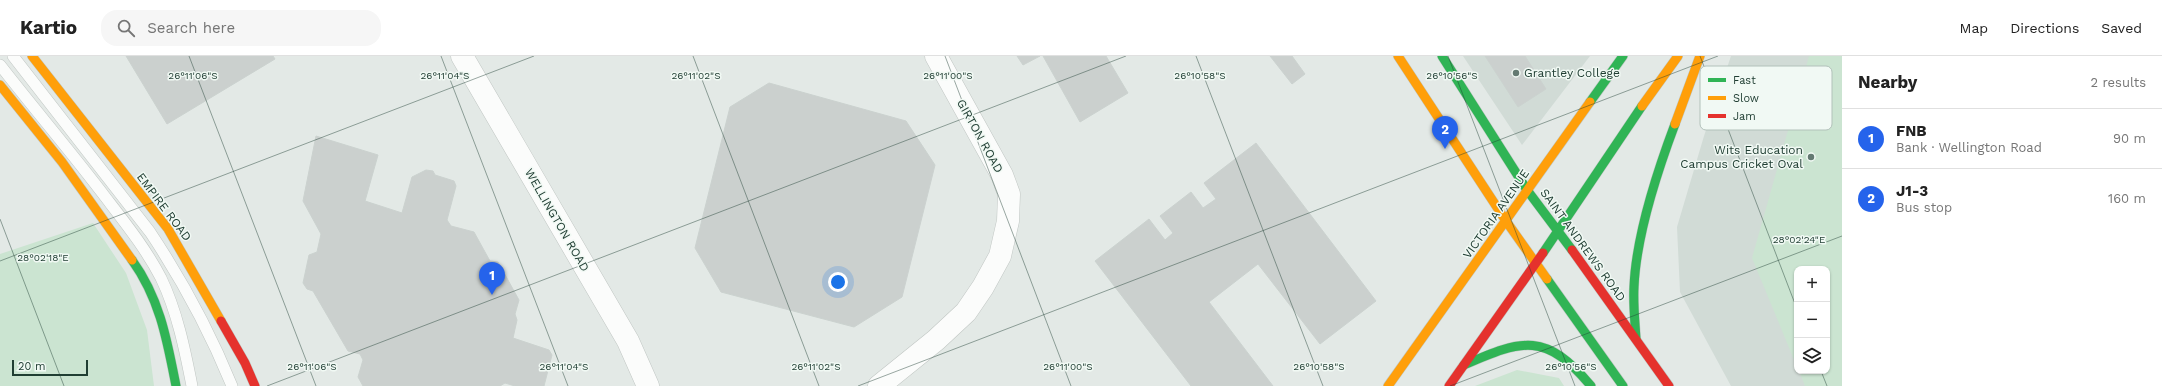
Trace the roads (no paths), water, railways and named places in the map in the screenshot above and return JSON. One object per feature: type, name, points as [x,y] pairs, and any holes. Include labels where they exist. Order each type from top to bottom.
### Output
[{"type":"main road","name":"EMPIRE ROAD","points":[[32,56],[168,229],[190,264],[245,363],[255,386]]},
{"type":"main road","points":[[1398,56],[1535,264],[1623,386]]},
{"type":"main road","name":"SAINT ANDREWS ROAD","points":[[1442,56],[1527,190],[1559,231],[1668,386]]},
{"type":"main road","name":"VICTORIA AVENUE","points":[[1388,386],[1623,56]]},
{"type":"main road","points":[[1449,386],[1559,231],[1616,143],[1678,56]]},
{"type":"main road","points":[[1636,339],[1634,287],[1645,220],[1674,127],[1700,56]]},
{"type":"main road","points":[[0,85],[62,162],[139,269],[153,297],[165,327],[176,386]]},
{"type":"main road","points":[[1464,365],[1505,348],[1532,344],[1550,350],[1570,363],[1591,386]]},
{"type":"street","name":"WELLINGTON ROAD","points":[[462,56],[628,341],[648,386]]},
{"type":"street","name":"GIRTON ROAD","points":[[879,386],[936,340],[966,312],[1000,256],[1008,221],[1008,194],[1002,175],[936,56]]},
{"type":"lane","points":[[13,56],[150,232],[170,262],[193,305],[232,386]]},
{"type":"lane","points":[[0,65],[93,180],[147,254],[161,279],[172,307],[192,386]]},
{"type":"place","name":"Grantley College","points":[[1516,73]]},
{"type":"place","name":"J1-3","points":[[1445,149]]},
{"type":"place","name":"Wits Education Campus Cricket Oval","points":[[1811,157]]},
{"type":"place","name":"FNB","points":[[492,295]]}]
